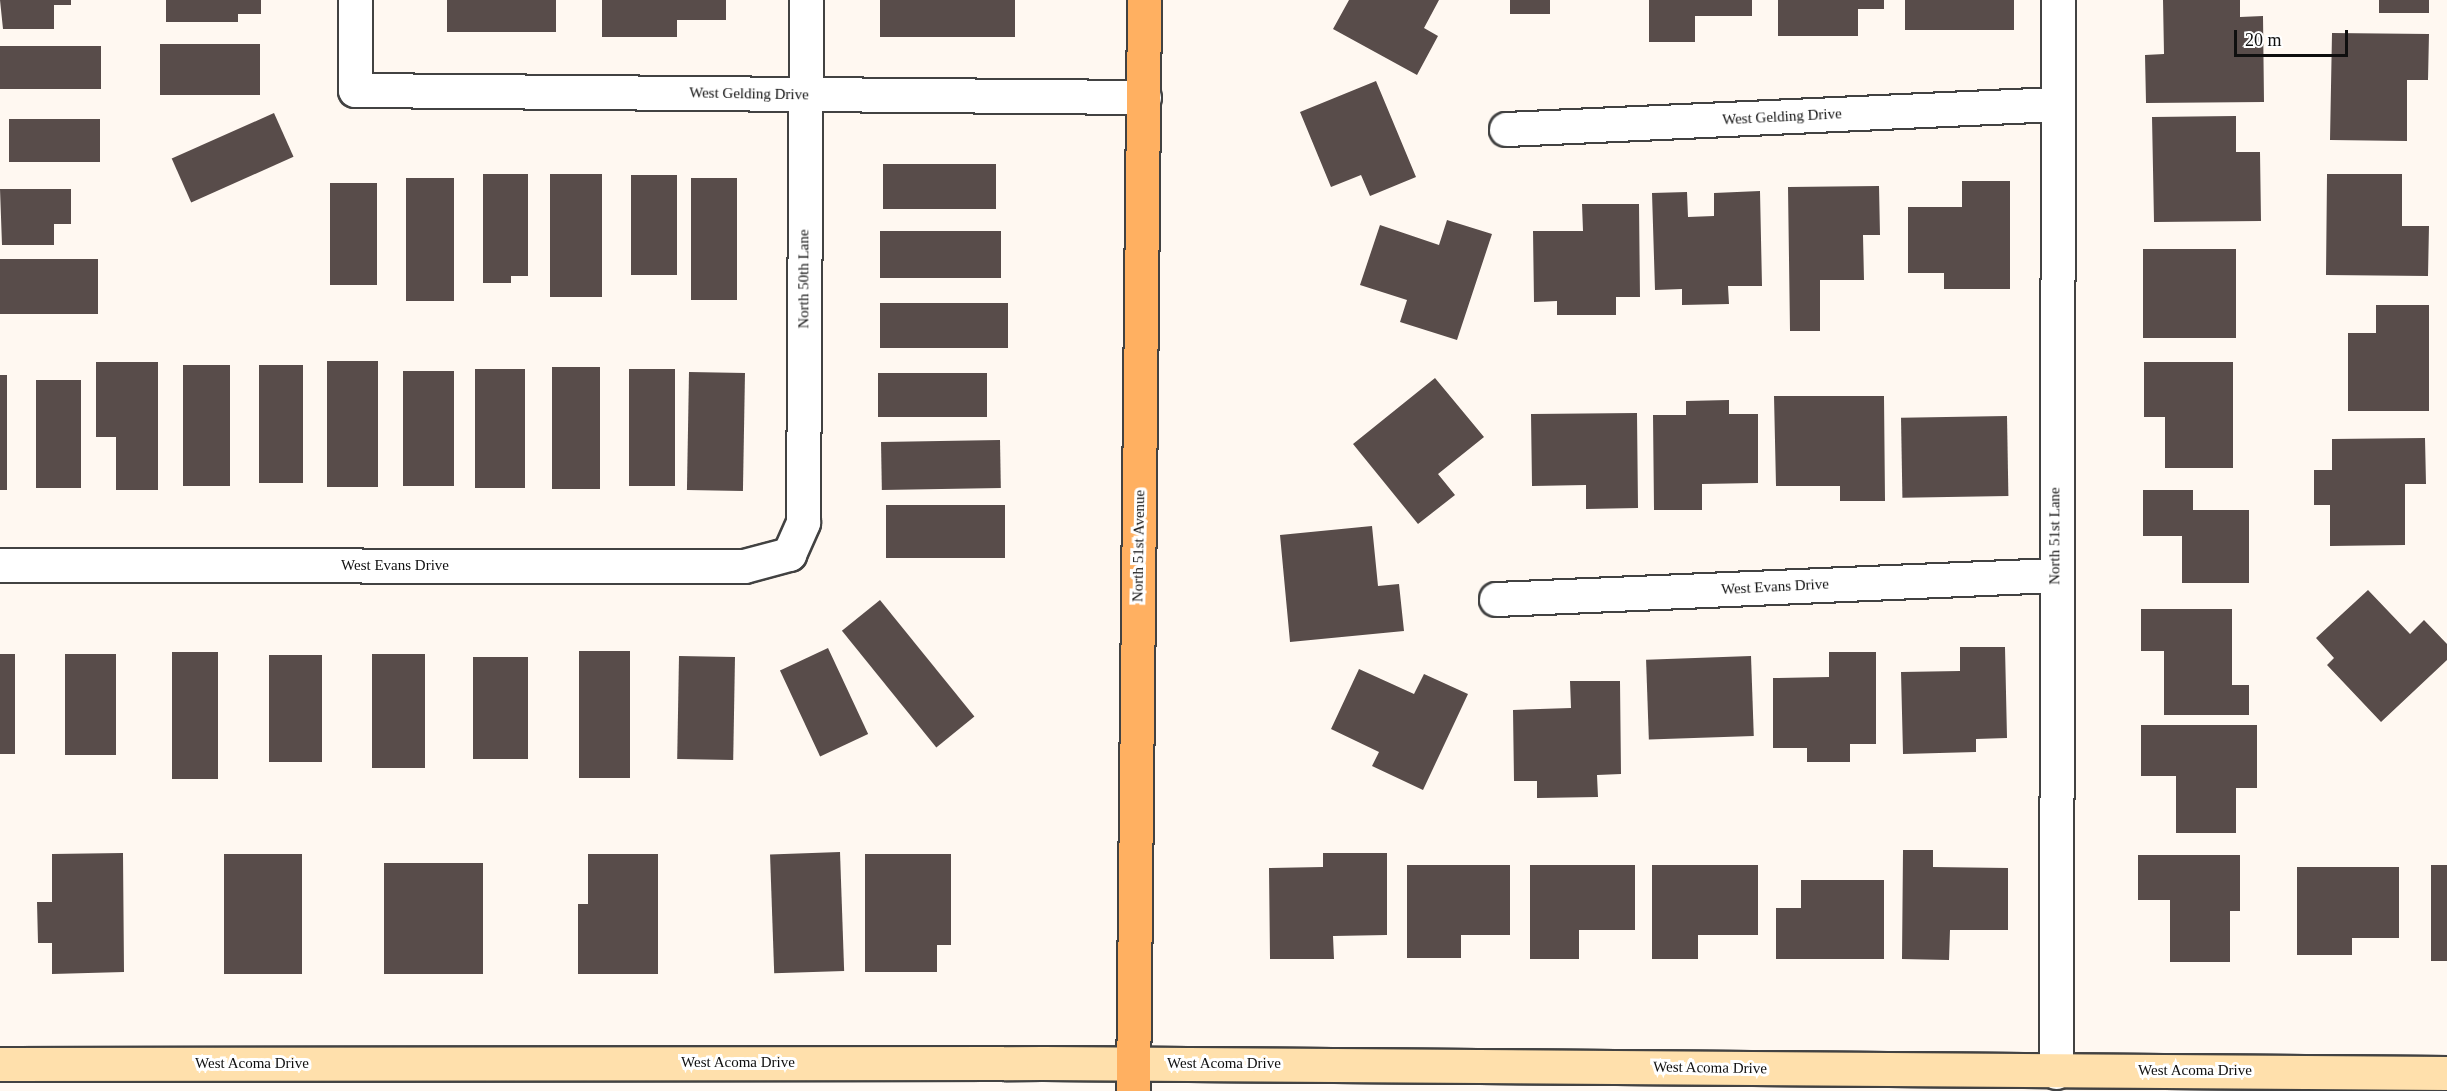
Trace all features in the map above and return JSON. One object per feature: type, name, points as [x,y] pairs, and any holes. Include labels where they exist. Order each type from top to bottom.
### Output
[{"type":"main road","name":"North 51st Avenue","points":[[1133,1077],[1144,0]]},
{"type":"street","name":"West Gelding Drive","points":[[355,0],[355,90],[1144,97]]},
{"type":"street","name":"North 50th Lane","points":[[789,554],[803,522],[806,0]]},
{"type":"street","name":"North 51st Lane","points":[[2056,1072],[2055,575],[2058,0]]},
{"type":"street","name":"West Gelding Drive","points":[[1506,129],[2057,104]]},
{"type":"street","name":"West Evans Drive","points":[[0,565],[744,566],[789,554]]},
{"type":"street","name":"West Evans Drive","points":[[1496,599],[2055,575]]},
{"type":"street","name":"West Acoma Drive","points":[[0,1064],[1133,1077],[2056,1072],[2413,1081],[2447,1073]]},
{"type":"building","points":[[0,0],[71,0],[71,5],[54,5],[54,29],[3,29]]},
{"type":"building","points":[[166,0],[261,0],[261,14],[238,14],[238,22],[166,22]]},
{"type":"building","points":[[447,0],[556,0],[556,32],[447,32]]},
{"type":"building","points":[[602,0],[726,0],[726,20],[677,20],[677,37],[602,37]]},
{"type":"building","points":[[880,0],[1015,0],[1015,37],[880,37]]},
{"type":"building","points":[[1349,0],[1439,0],[1424,28],[1438,36],[1417,75],[1333,29]]},
{"type":"building","points":[[1510,0],[1550,0],[1550,14],[1510,14]]},
{"type":"building","points":[[1649,0],[1752,0],[1752,16],[1695,16],[1695,42],[1649,42]]},
{"type":"building","points":[[1778,0],[1884,0],[1884,9],[1858,9],[1858,36],[1778,36]]},
{"type":"building","points":[[1905,0],[2014,0],[2014,30],[1905,30]]},
{"type":"building","points":[[2163,0],[2240,0],[2240,17],[2263,16],[2264,102],[2146,103],[2145,55],[2164,54]]},
{"type":"building","points":[[2379,0],[2429,0],[2429,13],[2379,13]]},
{"type":"building","points":[[2332,33],[2429,34],[2428,80],[2407,80],[2407,141],[2330,140]]},
{"type":"building","points":[[160,44],[260,44],[260,95],[160,95]]},
{"type":"building","points":[[0,46],[101,46],[101,89],[0,89]]},
{"type":"building","points":[[1376,81],[1416,177],[1370,196],[1361,175],[1331,187],[1300,112]]},
{"type":"building","points":[[274,113],[294,157],[191,202],[172,159]]},
{"type":"building","points":[[2236,116],[2236,152],[2260,152],[2261,221],[2154,222],[2152,117]]},
{"type":"building","points":[[9,119],[100,119],[100,162],[9,162]]},
{"type":"building","points":[[883,164],[996,164],[996,209],[883,209]]},
{"type":"building","points":[[483,174],[528,174],[528,276],[511,276],[511,283],[483,283]]},
{"type":"building","points":[[550,174],[602,174],[602,297],[550,297]]},
{"type":"building","points":[[2327,174],[2402,174],[2402,226],[2429,226],[2428,276],[2326,275]]},
{"type":"building","points":[[631,175],[677,175],[677,275],[631,275]]},
{"type":"building","points":[[406,178],[454,178],[454,301],[406,301]]},
{"type":"building","points":[[691,178],[737,178],[737,300],[691,300]]},
{"type":"building","points":[[1962,181],[2010,181],[2010,289],[1944,289],[1944,273],[1908,273],[1908,207],[1962,207]]},
{"type":"building","points":[[330,183],[377,183],[377,285],[330,285]]},
{"type":"building","points":[[1879,186],[1880,235],[1863,235],[1864,280],[1820,280],[1820,331],[1790,331],[1788,187]]},
{"type":"building","points":[[0,189],[71,189],[71,224],[54,224],[54,245],[2,245]]},
{"type":"building","points":[[1760,191],[1762,286],[1728,286],[1729,304],[1682,305],[1682,289],[1655,290],[1652,193],[1687,192],[1688,217],[1714,216],[1714,193]]},
{"type":"building","points":[[1582,204],[1639,204],[1640,297],[1616,297],[1616,315],[1557,315],[1557,301],[1534,302],[1533,231],[1583,231]]},
{"type":"building","points":[[1447,220],[1492,234],[1457,340],[1400,322],[1407,300],[1360,285],[1380,225],[1439,245]]},
{"type":"building","points":[[880,231],[1001,231],[1001,278],[880,278]]},
{"type":"building","points":[[2143,249],[2236,249],[2236,338],[2143,338]]},
{"type":"building","points":[[0,259],[98,259],[98,314],[0,314]]},
{"type":"building","points":[[880,303],[1008,303],[1008,348],[880,348]]},
{"type":"building","points":[[2376,305],[2429,305],[2429,411],[2348,411],[2348,333],[2376,333]]},
{"type":"building","points":[[327,361],[378,361],[378,487],[327,487]]},
{"type":"building","points":[[96,362],[158,362],[158,490],[116,490],[116,437],[96,437]]},
{"type":"building","points":[[2144,362],[2233,362],[2233,468],[2165,468],[2165,417],[2144,417]]},
{"type":"building","points":[[183,365],[230,365],[230,486],[183,486]]},
{"type":"building","points":[[259,365],[303,365],[303,483],[259,483]]},
{"type":"building","points":[[552,367],[600,367],[600,489],[552,489]]},
{"type":"building","points":[[475,369],[525,369],[525,488],[475,488]]},
{"type":"building","points":[[629,369],[675,369],[675,486],[629,486]]},
{"type":"building","points":[[403,371],[454,371],[454,486],[403,486]]},
{"type":"building","points":[[689,372],[745,373],[743,491],[687,490]]},
{"type":"building","points":[[878,373],[987,373],[987,417],[878,417]]},
{"type":"building","points":[[0,375],[7,375],[7,490],[0,490]]},
{"type":"building","points":[[1435,378],[1484,437],[1438,474],[1455,495],[1418,524],[1353,444]]},
{"type":"building","points":[[36,380],[81,380],[81,488],[36,488]]},
{"type":"building","points":[[1774,396],[1884,396],[1885,501],[1840,501],[1840,486],[1776,486]]},
{"type":"building","points":[[1729,400],[1729,414],[1758,414],[1758,483],[1702,484],[1702,510],[1654,510],[1653,415],[1686,415],[1686,401]]},
{"type":"building","points":[[1637,413],[1638,508],[1586,509],[1586,485],[1532,486],[1531,414]]},
{"type":"building","points":[[2007,416],[2008,496],[1902,498],[1901,418]]},
{"type":"building","points":[[2425,438],[2426,484],[2405,484],[2405,545],[2330,546],[2330,505],[2314,505],[2314,470],[2332,470],[2332,439]]},
{"type":"building","points":[[1000,440],[1001,488],[882,490],[881,442]]},
{"type":"building","points":[[2143,490],[2193,490],[2193,510],[2249,510],[2249,583],[2182,583],[2182,536],[2143,536]]},
{"type":"building","points":[[886,505],[1005,505],[1005,558],[886,558]]},
{"type":"building","points":[[1372,526],[1378,586],[1399,584],[1404,631],[1290,642],[1280,535]]},
{"type":"building","points":[[2368,590],[2410,634],[2424,620],[2447,644],[2447,660],[2381,722],[2327,665],[2334,658],[2316,638]]},
{"type":"building","points":[[880,600],[974,717],[936,747],[842,631]]},
{"type":"building","points":[[2141,609],[2232,609],[2232,685],[2249,685],[2249,715],[2164,715],[2164,651],[2141,651]]},
{"type":"building","points":[[1960,647],[2005,647],[2007,738],[1976,739],[1976,752],[1903,754],[1901,672],[1960,671]]},
{"type":"building","points":[[828,648],[868,734],[820,756],[780,670]]},
{"type":"building","points":[[579,651],[630,651],[630,778],[579,778]]},
{"type":"building","points":[[172,652],[218,652],[218,779],[172,779]]},
{"type":"building","points":[[1829,652],[1876,652],[1876,744],[1850,744],[1850,762],[1807,762],[1807,748],[1773,748],[1773,678],[1829,677]]},
{"type":"building","points":[[0,654],[15,654],[15,754],[0,754]]},
{"type":"building","points":[[65,654],[116,654],[116,755],[65,755]]},
{"type":"building","points":[[372,654],[425,654],[425,768],[372,768]]},
{"type":"building","points":[[269,655],[322,655],[322,762],[269,762]]},
{"type":"building","points":[[679,656],[735,657],[733,760],[677,759]]},
{"type":"building","points":[[1751,656],[1754,736],[1649,740],[1646,660]]},
{"type":"building","points":[[473,657],[528,657],[528,759],[473,759]]},
{"type":"building","points":[[1359,669],[1414,694],[1424,674],[1468,694],[1423,790],[1372,766],[1379,752],[1331,729]]},
{"type":"building","points":[[1570,681],[1620,681],[1621,774],[1597,775],[1598,797],[1537,798],[1537,781],[1514,781],[1513,710],[1571,708]]},
{"type":"building","points":[[2141,725],[2257,725],[2257,788],[2236,788],[2236,833],[2176,833],[2176,776],[2141,776]]},
{"type":"building","points":[[1903,850],[1933,850],[1933,867],[2008,868],[2008,930],[1950,930],[1949,960],[1902,959]]},
{"type":"building","points":[[840,852],[844,971],[774,973],[770,854]]},
{"type":"building","points":[[123,853],[124,972],[52,974],[52,943],[38,943],[37,902],[52,902],[52,854]]},
{"type":"building","points":[[1323,853],[1387,853],[1387,935],[1333,936],[1334,959],[1270,959],[1269,868],[1323,867]]},
{"type":"building","points":[[224,854],[302,854],[302,974],[224,974]]},
{"type":"building","points":[[588,854],[658,854],[658,974],[578,974],[578,904],[588,904]]},
{"type":"building","points":[[865,854],[951,854],[951,945],[937,945],[937,972],[865,972]]},
{"type":"building","points":[[2138,855],[2240,855],[2240,911],[2230,911],[2230,962],[2170,962],[2170,900],[2138,900]]},
{"type":"building","points":[[384,863],[483,863],[483,974],[384,974]]},
{"type":"building","points":[[1407,865],[1510,865],[1510,935],[1461,935],[1461,958],[1407,958]]},
{"type":"building","points":[[1530,865],[1635,865],[1635,930],[1579,930],[1579,959],[1530,959]]},
{"type":"building","points":[[1652,865],[1758,865],[1758,935],[1698,935],[1698,959],[1652,959]]},
{"type":"building","points":[[2431,865],[2447,865],[2447,961],[2431,961]]},
{"type":"building","points":[[2297,867],[2399,867],[2399,938],[2352,938],[2352,955],[2297,955]]},
{"type":"building","points":[[1801,880],[1884,880],[1884,959],[1776,959],[1776,908],[1801,908]]}]
